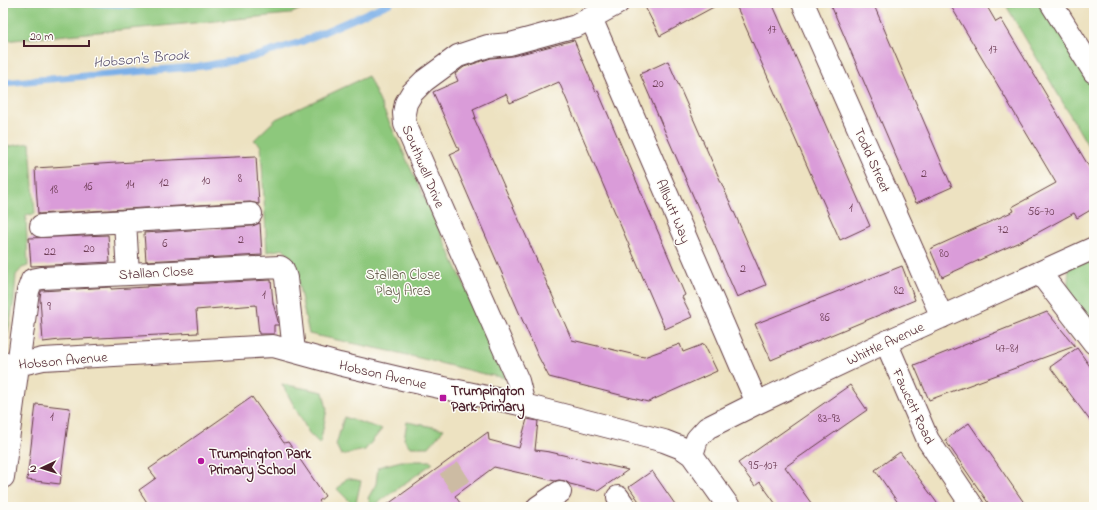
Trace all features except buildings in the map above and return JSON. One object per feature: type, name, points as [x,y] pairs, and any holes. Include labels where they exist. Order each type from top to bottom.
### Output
[{"type":"street","name":"Southwell Drive","points":[[524,405],[518,381],[405,124],[404,113],[406,102],[412,93],[424,82],[458,56],[488,46],[510,44],[576,26],[618,3]]},
{"type":"street","name":"Todd Street","points":[[803,3],[942,317]]},
{"type":"street","points":[[1051,3],[1094,72]]},
{"type":"street","name":"Allbutt Way","points":[[591,18],[757,403]]},
{"type":"street","points":[[41,226],[251,214]]},
{"type":"street","points":[[125,221],[128,273]]},
{"type":"street","name":"Whittle Avenue","points":[[692,455],[697,439],[707,428],[886,342],[1094,248]]},
{"type":"street","name":"Stallan Close","points":[[10,364],[32,280],[42,278],[128,273],[280,266],[283,269],[286,278],[294,351]]},
{"type":"street","points":[[1040,273],[1094,343]]},
{"type":"street","name":"Fawcett Road","points":[[886,342],[928,440],[973,507]]},
{"type":"street","name":"Hobson Avenue","points":[[10,364],[43,359],[273,346],[404,380],[524,405],[664,441],[682,448],[692,455],[728,507]]},
{"type":"street","points":[[3,477],[10,364]]},
{"type":"street","points":[[538,507],[560,492]]},
{"type":"green space","points":[[3,3],[313,3],[290,14],[3,41]]},
{"type":"green space","points":[[1021,3],[1035,3],[1044,6],[1094,86],[1094,156],[1007,7]]},
{"type":"green space","name":"Stallan Close Play Area","points":[[368,76],[506,378],[309,334],[294,263],[284,249],[267,252],[261,146],[254,140],[276,119]]},
{"type":"green space","points":[[30,143],[35,214],[26,215],[28,266],[22,268],[16,275],[14,301],[7,337],[3,337],[3,147]]},
{"type":"green space","points":[[1094,256],[1094,330],[1067,295],[1069,266]]},
{"type":"green space","points":[[282,384],[323,392],[327,409],[320,444],[309,433]]},
{"type":"green space","points":[[344,417],[382,429],[365,450],[341,455],[336,445]]},
{"type":"green space","points":[[407,422],[444,429],[429,447],[410,447],[404,439]]},
{"type":"green space","points":[[401,461],[431,461],[433,463],[372,507],[368,498],[376,484],[378,467]]},
{"type":"green space","points":[[347,478],[361,481],[355,507],[337,489]]},
{"type":"waterway","points":[[93,3],[133,5]]},
{"type":"waterway","name":"Hobson's Brook","points":[[3,83],[204,66],[253,57],[301,42],[390,3]]},
{"type":"tunnel","points":[[449,468],[463,490]]},
{"type":"place","name":"Trumpington Park Primary","points":[[443,398]]},
{"type":"place","name":"Trumpington Park Primary School","points":[[201,461]]}]
